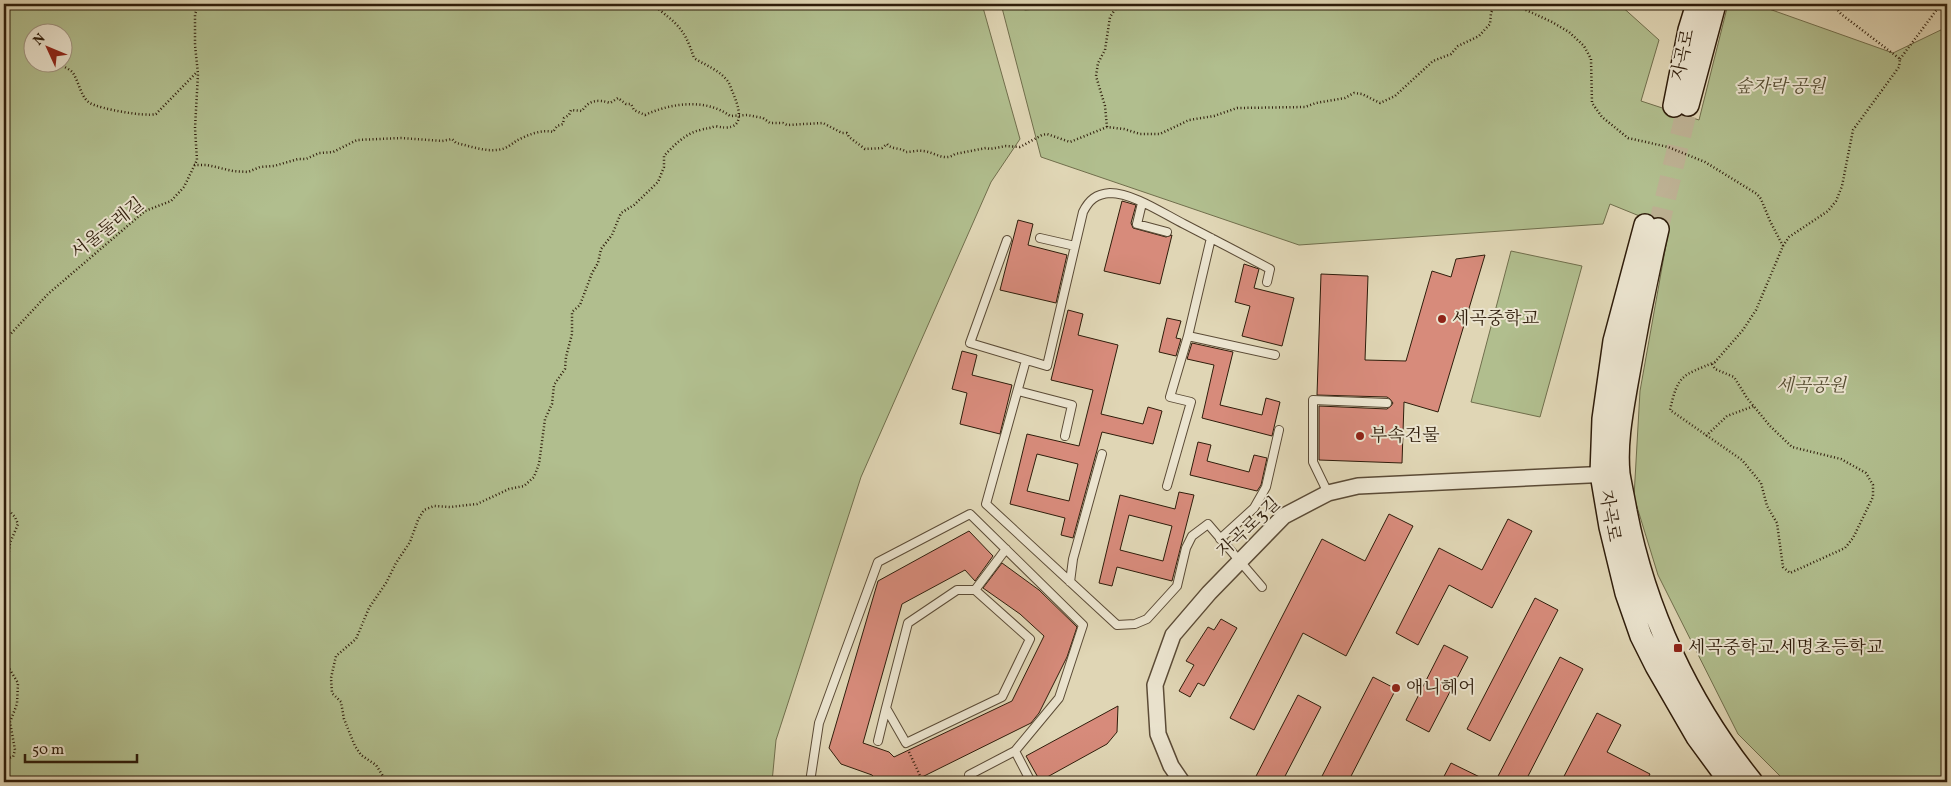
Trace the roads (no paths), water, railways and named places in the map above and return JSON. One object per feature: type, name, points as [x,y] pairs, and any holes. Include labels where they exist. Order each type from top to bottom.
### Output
[{"type":"main road","name":"자곡로","points":[[1697,4],[1689,30],[1681,105],[1715,4]]},
{"type":"main road","name":"자곡로","points":[[1651,227],[1620,430],[1610,474],[1610,527],[1626,593],[1641,636],[1697,737],[1730,782]]},
{"type":"main road","name":"자곡로","points":[[1610,474],[1630,529],[1646,588],[1661,629],[1697,704],[1722,743],[1751,782]]},
{"type":"street","name":"자곡로3길","points":[[1182,782],[1171,766],[1158,734],[1155,685],[1173,635],[1208,593],[1284,516],[1328,493],[1358,486],[1610,474]]},
{"type":"lane","points":[[1007,240],[970,343],[1048,366],[1083,212],[1090,200],[1099,195],[1110,193],[1124,195],[1211,238],[1270,269],[1267,282]]},
{"type":"lane","points":[[1142,203],[1137,224],[1167,232]]},
{"type":"lane","points":[[1040,238],[1075,246]]},
{"type":"lane","points":[[1167,486],[1191,402],[1170,397],[1188,336],[1211,238]]},
{"type":"lane","points":[[1188,336],[1275,355]]},
{"type":"lane","points":[[1026,360],[986,504],[1118,625],[1135,624],[1147,619],[1177,586],[1186,548],[1192,536],[1208,524],[1262,587]]},
{"type":"lane","points":[[1018,391],[1072,405],[1065,436]]},
{"type":"lane","points":[[1328,493],[1312,462],[1313,400],[1387,403]]},
{"type":"lane","points":[[1220,539],[1254,508],[1266,487],[1279,430]]},
{"type":"lane","points":[[1070,582],[1073,559],[1102,454]]},
{"type":"lane","points":[[810,782],[819,724],[878,562],[970,514],[1083,625],[1059,698],[1015,751],[969,775],[973,782]]},
{"type":"lane","points":[[975,590],[1006,549]]},
{"type":"lane","points":[[878,741],[886,708],[908,623],[956,590],[975,590],[1030,639],[1002,697],[906,743],[886,708]]},
{"type":"lane","points":[[1015,751],[1031,782]]},
{"type":"tunnel","points":[[1658,229],[1688,105]]},
{"type":"place","name":"세곡중학교","points":[[1442,319]]},
{"type":"place","name":"부속건물","points":[[1360,436]]},
{"type":"place","name":"세곡중학교.세명초등학교","points":[[1678,648]]},
{"type":"place","name":"애니헤어","points":[[1396,688]]},
{"type":"park label","name":"숲자락 공원","points":[[1780,87]]},
{"type":"park label","name":"세곡공원","points":[[1811,386]]}]
